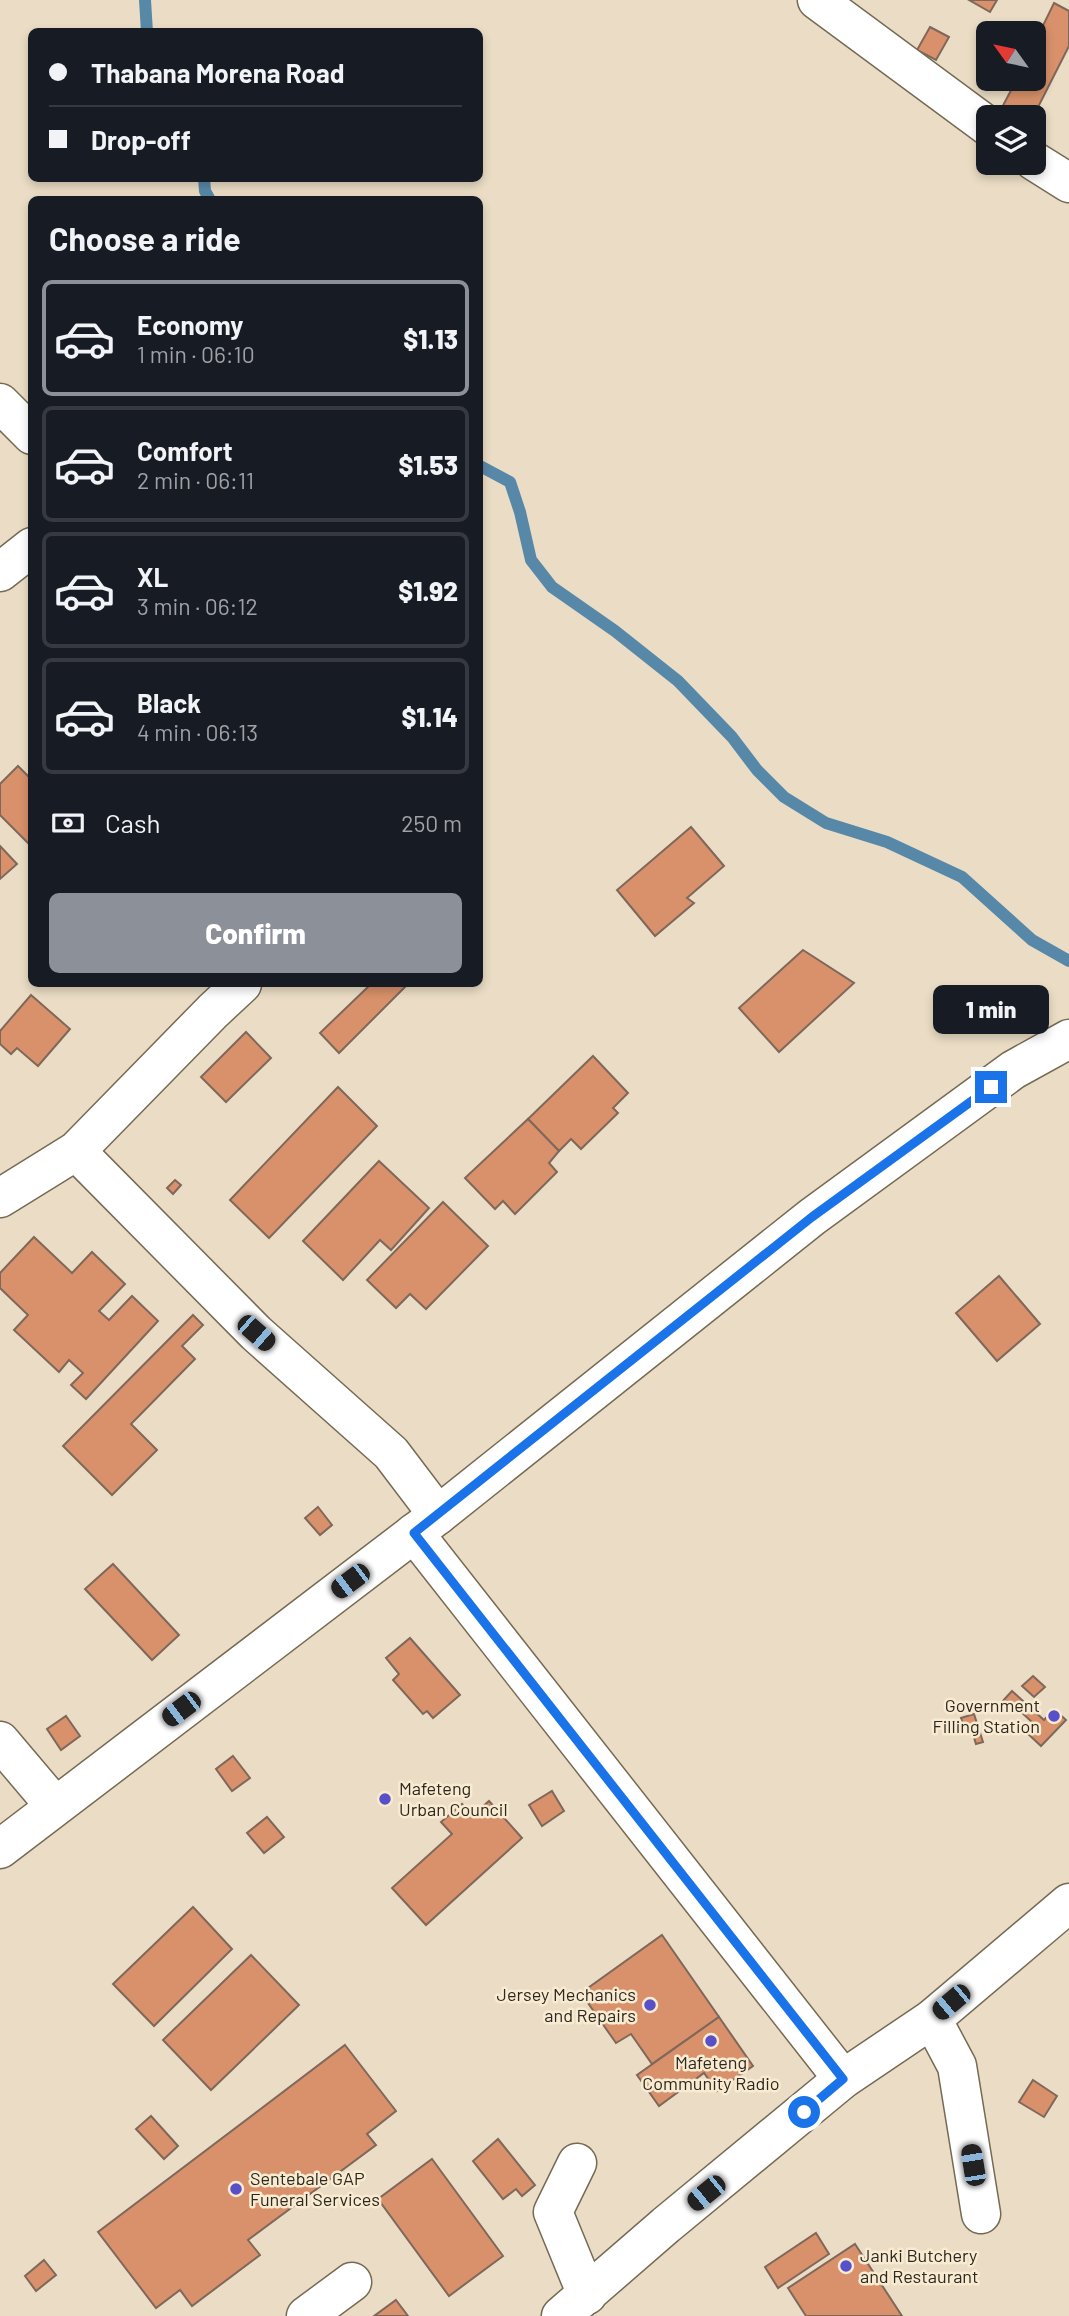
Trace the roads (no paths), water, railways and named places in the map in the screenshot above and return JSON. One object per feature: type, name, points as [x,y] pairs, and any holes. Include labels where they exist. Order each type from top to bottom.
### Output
[{"type":"street","points":[[817,0],[976,117]]},
{"type":"street","points":[[1046,170],[1069,183]]},
{"type":"street","points":[[0,403],[28,431]]},
{"type":"street","points":[[0,572],[28,550]]},
{"type":"street","points":[[0,1198],[76,1151],[239,987]]},
{"type":"street","points":[[0,1849],[426,1524],[812,1217],[1013,1070],[1069,1039]]},
{"type":"street","points":[[76,1151],[256,1333],[391,1452],[426,1524],[843,2079]]},
{"type":"street","points":[[0,1741],[55,1806]]},
{"type":"street","points":[[577,2163],[553,2211],[574,2305],[843,2079],[932,2019],[1069,1903]]},
{"type":"street","points":[[932,2019],[957,2066],[981,2214]]},
{"type":"street","points":[[306,2316],[352,2282]]},
{"type":"waterway","points":[[145,0],[147,28]]},
{"type":"waterway","points":[[204,182],[208,196]]},
{"type":"waterway","points":[[483,468],[510,482],[531,560],[552,587],[615,631],[678,681],[784,797],[826,823],[887,842],[962,877],[1032,940],[1069,961]]},
{"type":"place","name":"Government Filling Station","points":[[1054,1716]]},
{"type":"place","name":"Mafeteng Urban Council","points":[[385,1799]]},
{"type":"place","name":"Jersey Mechanics and Repairs","points":[[650,2005]]},
{"type":"place","name":"Mafeteng Community Radio","points":[[711,2041]]},
{"type":"place","name":"Sentebale GAP Funeral Services","points":[[236,2189]]},
{"type":"place","name":"Janki Butchery and Restaurant","points":[[846,2266]]}]
